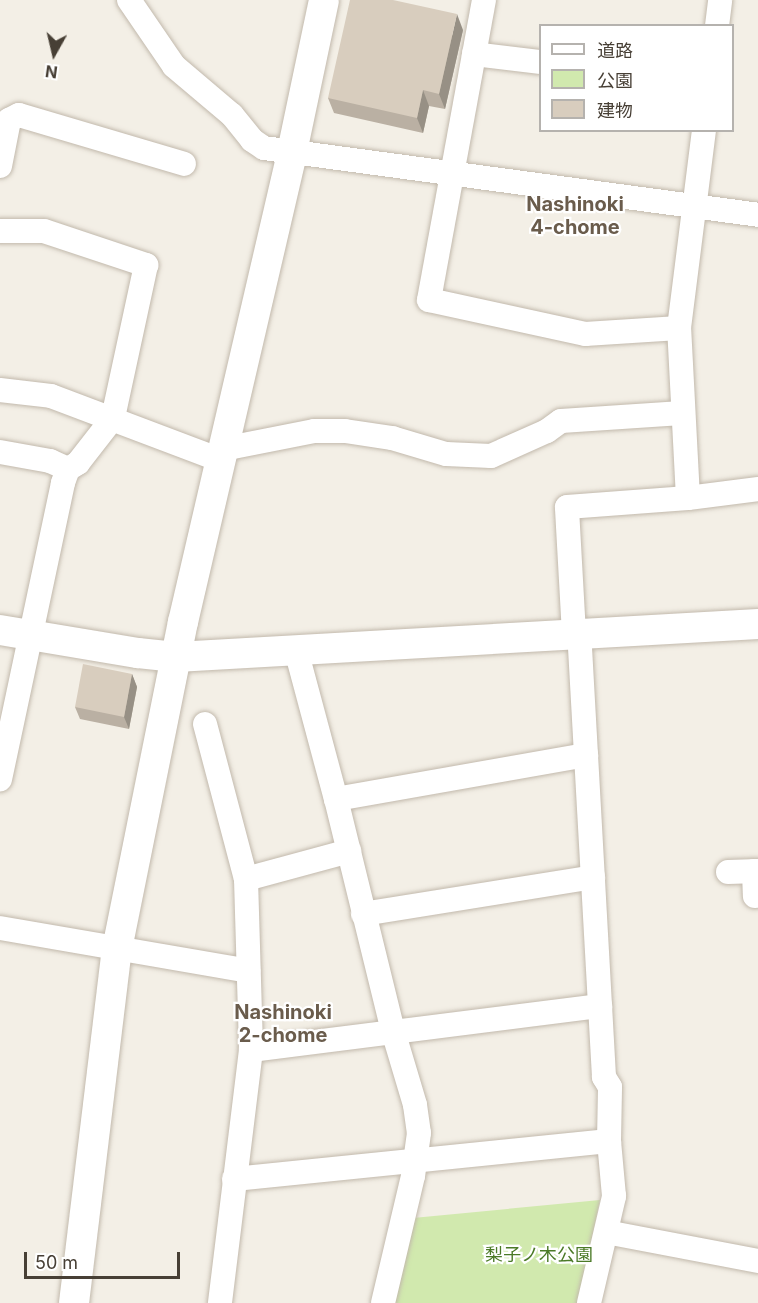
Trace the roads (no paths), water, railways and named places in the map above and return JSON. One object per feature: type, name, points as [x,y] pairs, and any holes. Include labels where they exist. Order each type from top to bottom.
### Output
[{"type":"street","points":[[129,0],[174,66],[232,115],[252,140],[264,148],[758,215]]},
{"type":"street","points":[[74,1303],[117,949],[176,657],[292,152],[324,0]]},
{"type":"street","points":[[484,0],[429,300],[585,334],[679,328]]},
{"type":"street","points":[[717,24],[720,0]]},
{"type":"street","points":[[474,54],[539,62]]},
{"type":"street","points":[[0,166],[9,120],[19,115],[184,164]]},
{"type":"street","points":[[688,498],[679,328],[704,132]]},
{"type":"street","points":[[0,231],[44,231],[146,265],[113,418],[78,463],[68,469],[0,779]]},
{"type":"street","points":[[0,390],[51,396],[221,455],[314,431],[345,431],[392,438],[446,454],[491,456],[547,431],[561,421],[682,413]]},
{"type":"street","points":[[0,452],[50,461],[68,469]]},
{"type":"street","points":[[589,1303],[614,1196],[609,1141],[610,1087],[604,1077],[580,644],[574,634],[567,507],[688,498],[758,489]]},
{"type":"street","points":[[0,630],[176,657],[758,624]]},
{"type":"street","points":[[296,650],[336,799],[393,1031],[415,1105],[419,1133],[383,1303]]},
{"type":"street","points":[[205,724],[246,879],[250,1050],[234,1179],[224,1302]]},
{"type":"street","points":[[336,799],[586,755]]},
{"type":"street","points":[[246,879],[349,852]]},
{"type":"street","points":[[729,872],[756,871],[755,896]]},
{"type":"street","points":[[363,914],[593,877]]},
{"type":"street","points":[[0,928],[248,971]]},
{"type":"street","points":[[250,1050],[600,1006]]},
{"type":"street","points":[[234,1179],[609,1141]]},
{"type":"street","points":[[606,1232],[758,1261]]},
{"type":"district","name":"Nashinoki 4-chome","points":[[575,216]]},
{"type":"district","name":"Nashinoki 2-chome","points":[[283,1024]]},
{"type":"park label","name":"梨子ノ木公園","points":[[539,1255]]}]
